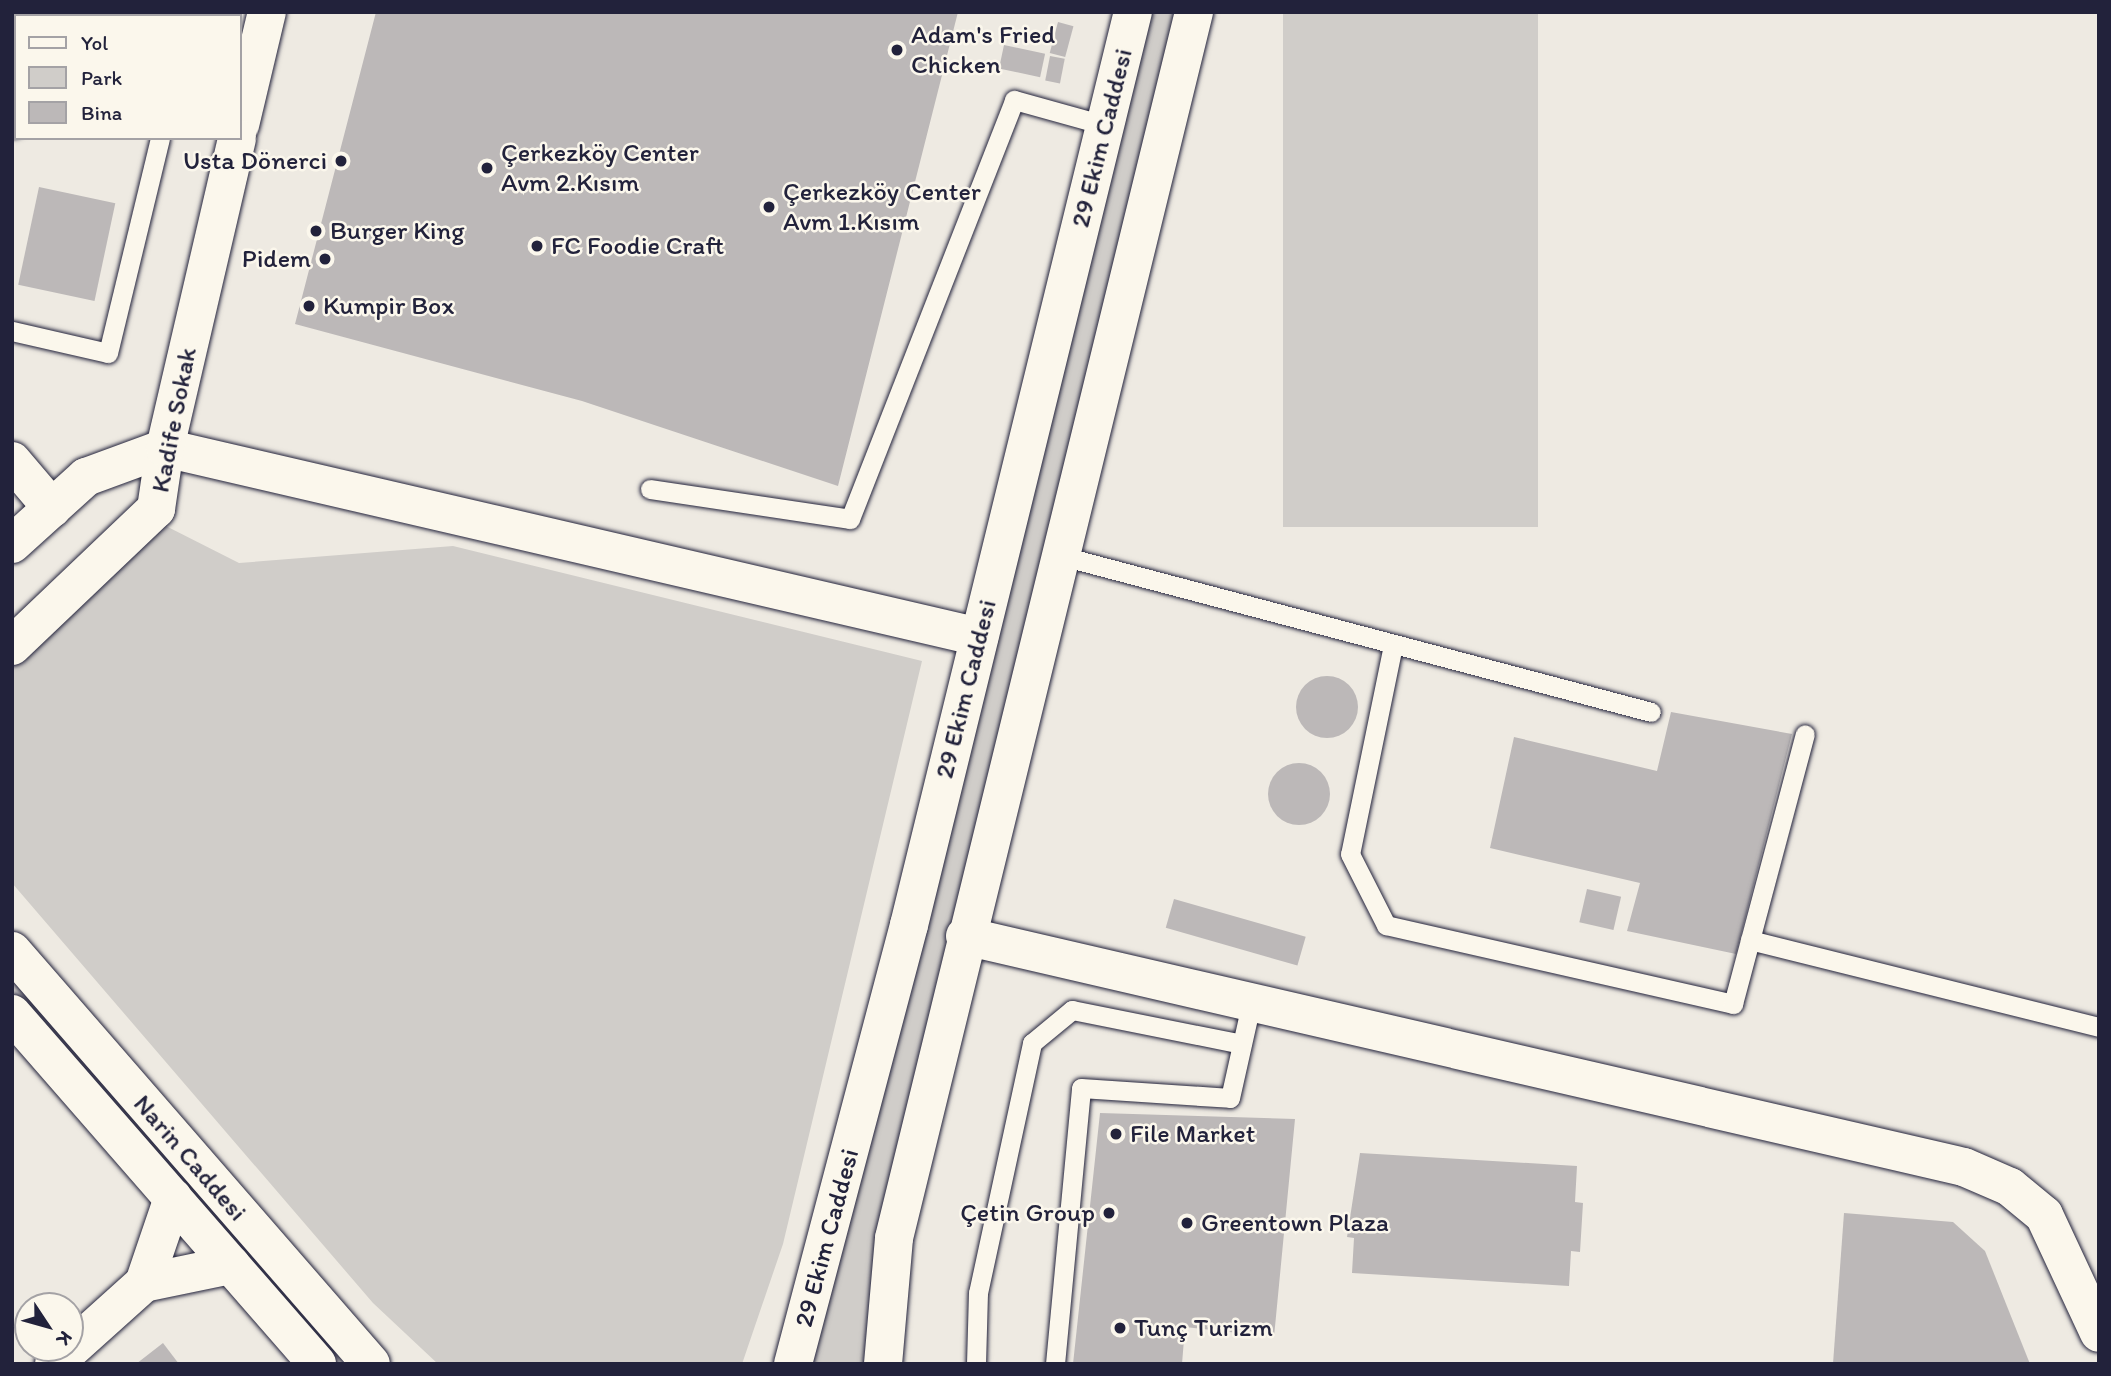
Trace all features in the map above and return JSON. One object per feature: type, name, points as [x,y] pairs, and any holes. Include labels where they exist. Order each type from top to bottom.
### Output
[{"type":"main road","points":[[242,117],[267,12]]},
{"type":"main road","name":"29 Ekim Caddesi","points":[[793,1364],[979,637],[1133,12]]},
{"type":"main road","points":[[883,1364],[894,1238],[965,936],[1062,556],[1194,12]]},
{"type":"main road","name":"Kadife Sokak","points":[[12,646],[156,509],[165,448],[237,140]]},
{"type":"main road","points":[[12,543],[46,501],[86,477],[165,448],[979,637]]},
{"type":"main road","points":[[12,461],[46,501]]},
{"type":"main road","points":[[965,936],[1964,1167],[2010,1187],[2044,1214],[2099,1333]]},
{"type":"main road","name":"Narin Caddesi","points":[[12,951],[371,1364]]},
{"type":"main road","name":"Narin Caddesi","points":[[12,1014],[317,1364]]},
{"type":"main road","points":[[54,1364],[144,1283],[173,1198]]},
{"type":"main road","points":[[144,1283],[231,1265]]},
{"type":"lane","points":[[650,489],[850,519],[1014,100],[1104,125]]},
{"type":"lane","points":[[12,331],[108,353],[160,140]]},
{"type":"lane","points":[[1062,556],[1651,712]]},
{"type":"lane","points":[[1393,645],[1350,854],[1386,925],[1733,1004],[1805,734]]},
{"type":"lane","points":[[1750,940],[2099,1027]]},
{"type":"lane","points":[[1055,1364],[1081,1088],[1230,1098],[1251,1004]]},
{"type":"lane","points":[[976,1364],[978,1293],[1032,1044],[1072,1010],[1242,1044]]},
{"type":"green space","points":[[1142,12],[1185,12],[873,1364],[803,1364]]},
{"type":"green space","points":[[1283,12],[1538,12],[1538,527],[1283,527]]},
{"type":"green space","points":[[156,521],[239,563],[453,546],[922,661],[783,1244],[742,1364],[438,1364],[373,1303],[12,883],[12,660]]},
{"type":"green space","points":[[12,979],[345,1364],[335,1364],[258,1276],[12,990]]},
{"type":"building","points":[[376,12],[958,12],[838,486],[582,401],[295,324]]},
{"type":"building","points":[[1058,22],[1073,26],[1065,57],[1050,53]]},
{"type":"building","points":[[1004,45],[1045,54],[1040,77],[999,68]]},
{"type":"building","points":[[1050,56],[1065,59],[1060,83],[1045,81]]},
{"type":"building","points":[[39,187],[115,203],[95,301],[18,285]]},
{"type":"building","points":[[1327,676],[1349,685],[1358,707],[1349,729],[1327,738],[1305,729],[1296,707],[1305,685]]},
{"type":"building","points":[[1671,712],[1792,734],[1736,954],[1627,931],[1640,883],[1490,848],[1514,737],[1657,771]]},
{"type":"building","points":[[1299,763],[1321,772],[1330,794],[1321,816],[1299,825],[1277,816],[1268,794],[1277,772]]},
{"type":"building","points":[[1587,889],[1621,897],[1613,930],[1579,922]]},
{"type":"building","points":[[1174,899],[1306,937],[1297,966],[1166,928]]},
{"type":"building","name":"Greentown Plaza","points":[[1100,1113],[1295,1119],[1274,1337],[1185,1327],[1182,1364],[1073,1364]]},
{"type":"building","points":[[1360,1153],[1577,1166],[1575,1202],[1583,1203],[1580,1252],[1571,1251],[1569,1286],[1352,1273],[1354,1238],[1347,1237]]},
{"type":"building","points":[[1844,1213],[1953,1222],[1985,1251],[2030,1364],[1833,1364]]},
{"type":"building","points":[[163,1343],[179,1364],[136,1364]]},
{"type":"place","name":"Adam's Fried Chicken","points":[[897,50]]},
{"type":"place","name":"Usta Dönerci","points":[[341,161]]},
{"type":"place","name":"Çerkezköy Center Avm 2.Kısım","points":[[487,168]]},
{"type":"place","name":"Çerkezköy Center Avm 1.Kısım","points":[[769,207]]},
{"type":"place","name":"Burger King","points":[[316,231]]},
{"type":"place","name":"FC Foodie Craft","points":[[537,246]]},
{"type":"place","name":"Pidem","points":[[325,259]]},
{"type":"place","name":"Kumpir Box","points":[[309,306]]},
{"type":"place","name":"File Market","points":[[1116,1134]]},
{"type":"place","name":"Çetin Group","points":[[1109,1213]]},
{"type":"place","name":"Greentown Plaza","points":[[1187,1223]]},
{"type":"place","name":"Tunç Turizm","points":[[1120,1328]]}]
